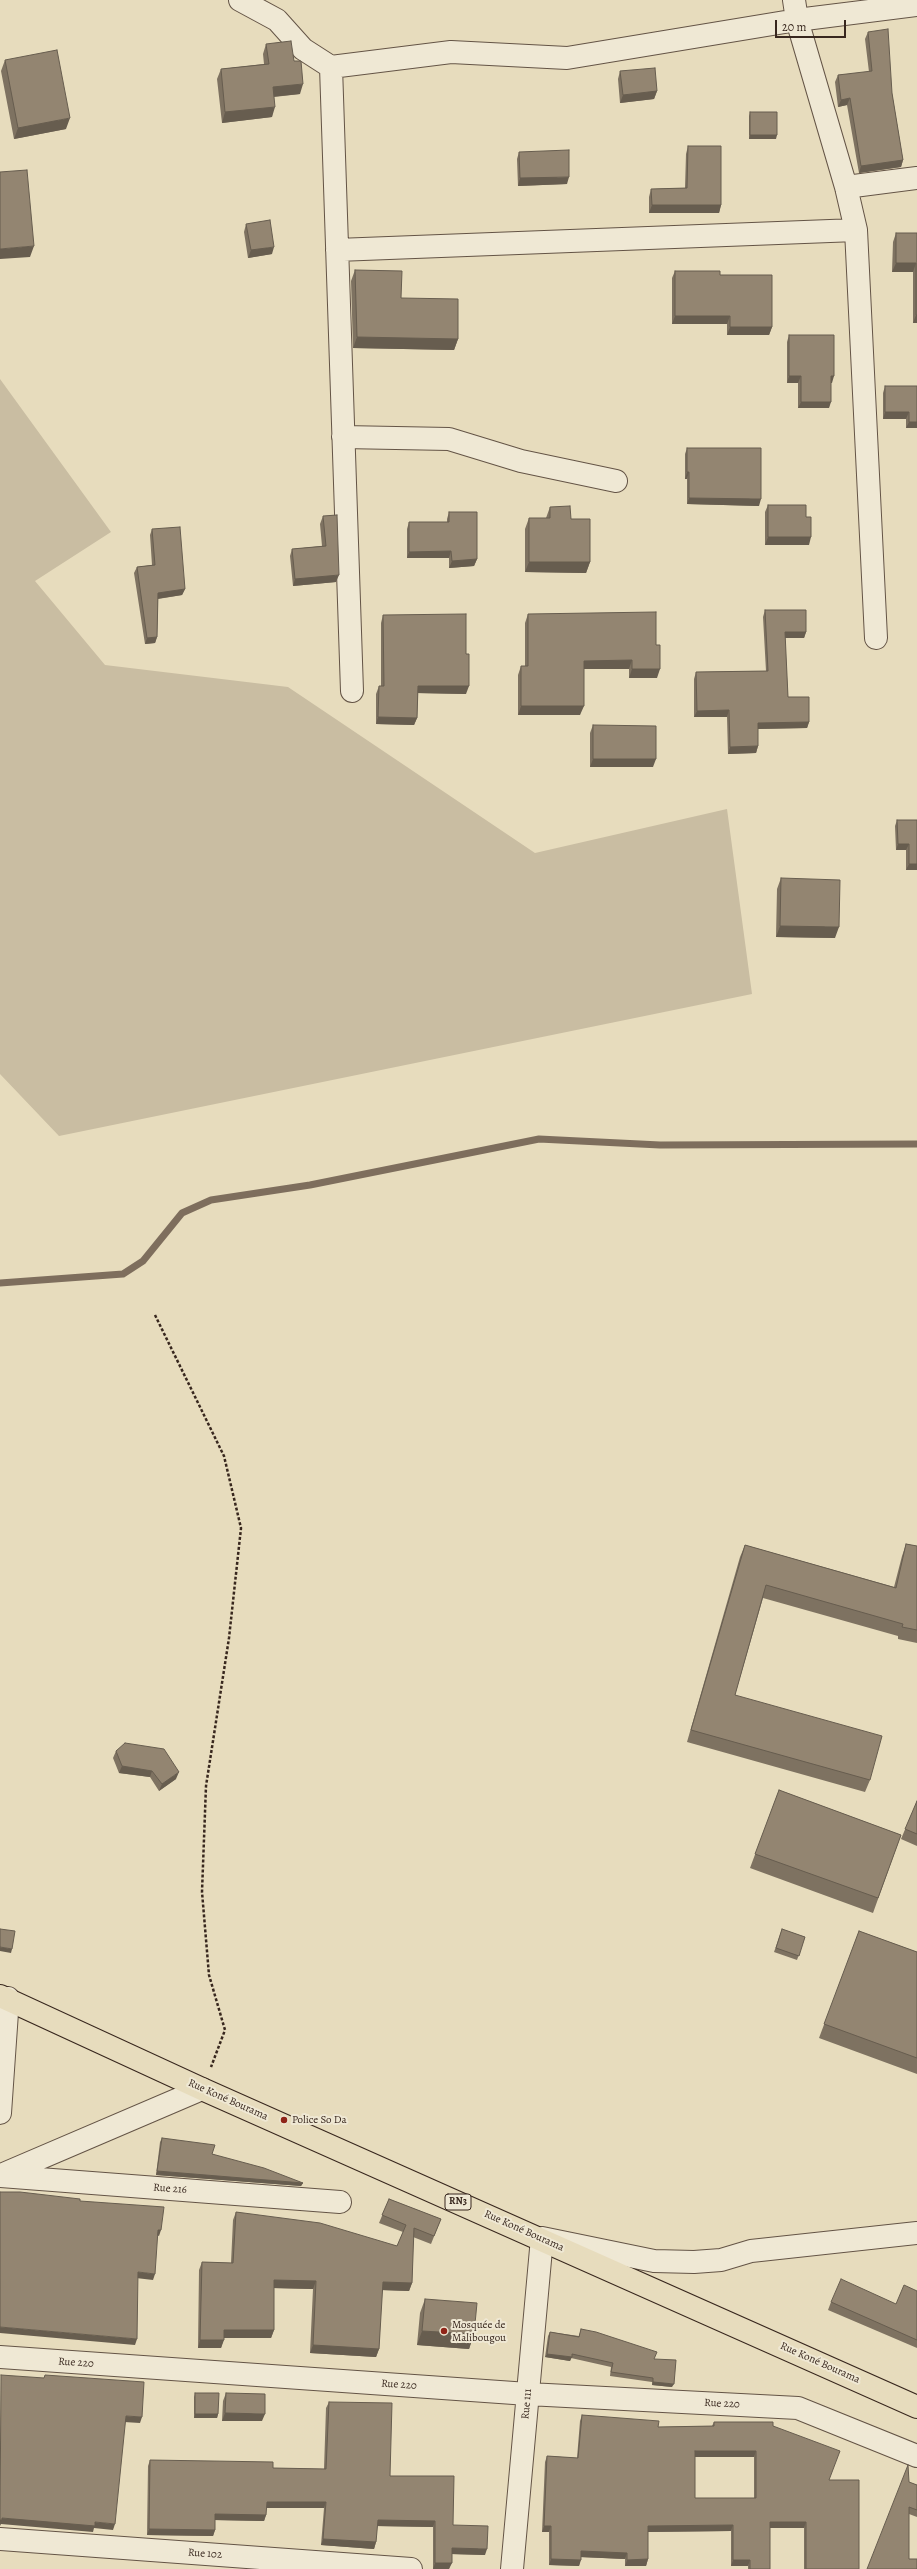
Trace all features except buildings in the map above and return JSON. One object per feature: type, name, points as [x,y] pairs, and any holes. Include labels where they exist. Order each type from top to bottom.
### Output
[{"type":"highway","name":"Rue Koné Bourama","points":[[4,1997],[202,2089],[542,2238],[917,2407]]},
{"type":"street","points":[[240,0],[277,20],[303,49],[331,67],[451,52],[567,58],[795,10],[917,5]]},
{"type":"street","points":[[795,10],[846,187],[856,230],[876,638]]},
{"type":"street","points":[[331,67],[352,691]]},
{"type":"street","points":[[846,187],[917,178]]},
{"type":"street","points":[[337,250],[856,230]]},
{"type":"street","points":[[343,437],[449,439],[521,461],[616,481]]},
{"type":"street","points":[[0,2113],[4,1997]]},
{"type":"street","points":[[0,2176],[202,2089]]},
{"type":"street","name":"Rue 216","points":[[0,2176],[340,2202]]},
{"type":"street","points":[[542,2238],[654,2261],[694,2262],[722,2260],[751,2251],[917,2233]]},
{"type":"street","name":"Rue 111","points":[[512,2569],[542,2238]]},
{"type":"street","name":"Rue 220","points":[[0,2357],[528,2394],[798,2408],[917,2456]]},
{"type":"street","name":"Rue 102","points":[[0,2539],[411,2569]]},
{"type":"path","points":[[155,1315],[224,1456],[241,1528],[229,1638],[206,1786],[202,1892],[209,1975],[225,2030],[202,2089]]},
{"type":"shaded area","points":[[0,379],[111,532],[35,581],[105,665],[288,687],[535,853],[727,809],[752,994],[59,1136],[0,1074]]},
{"type":"waterway","points":[[0,1283],[123,1274],[143,1261],[182,1213],[211,1200],[310,1185],[539,1139],[660,1145],[917,1144]]},
{"type":"place","name":"Police So Da","points":[[284,2120]]},
{"type":"place","name":"Mosquée de Malibougou","points":[[444,2331]]}]
